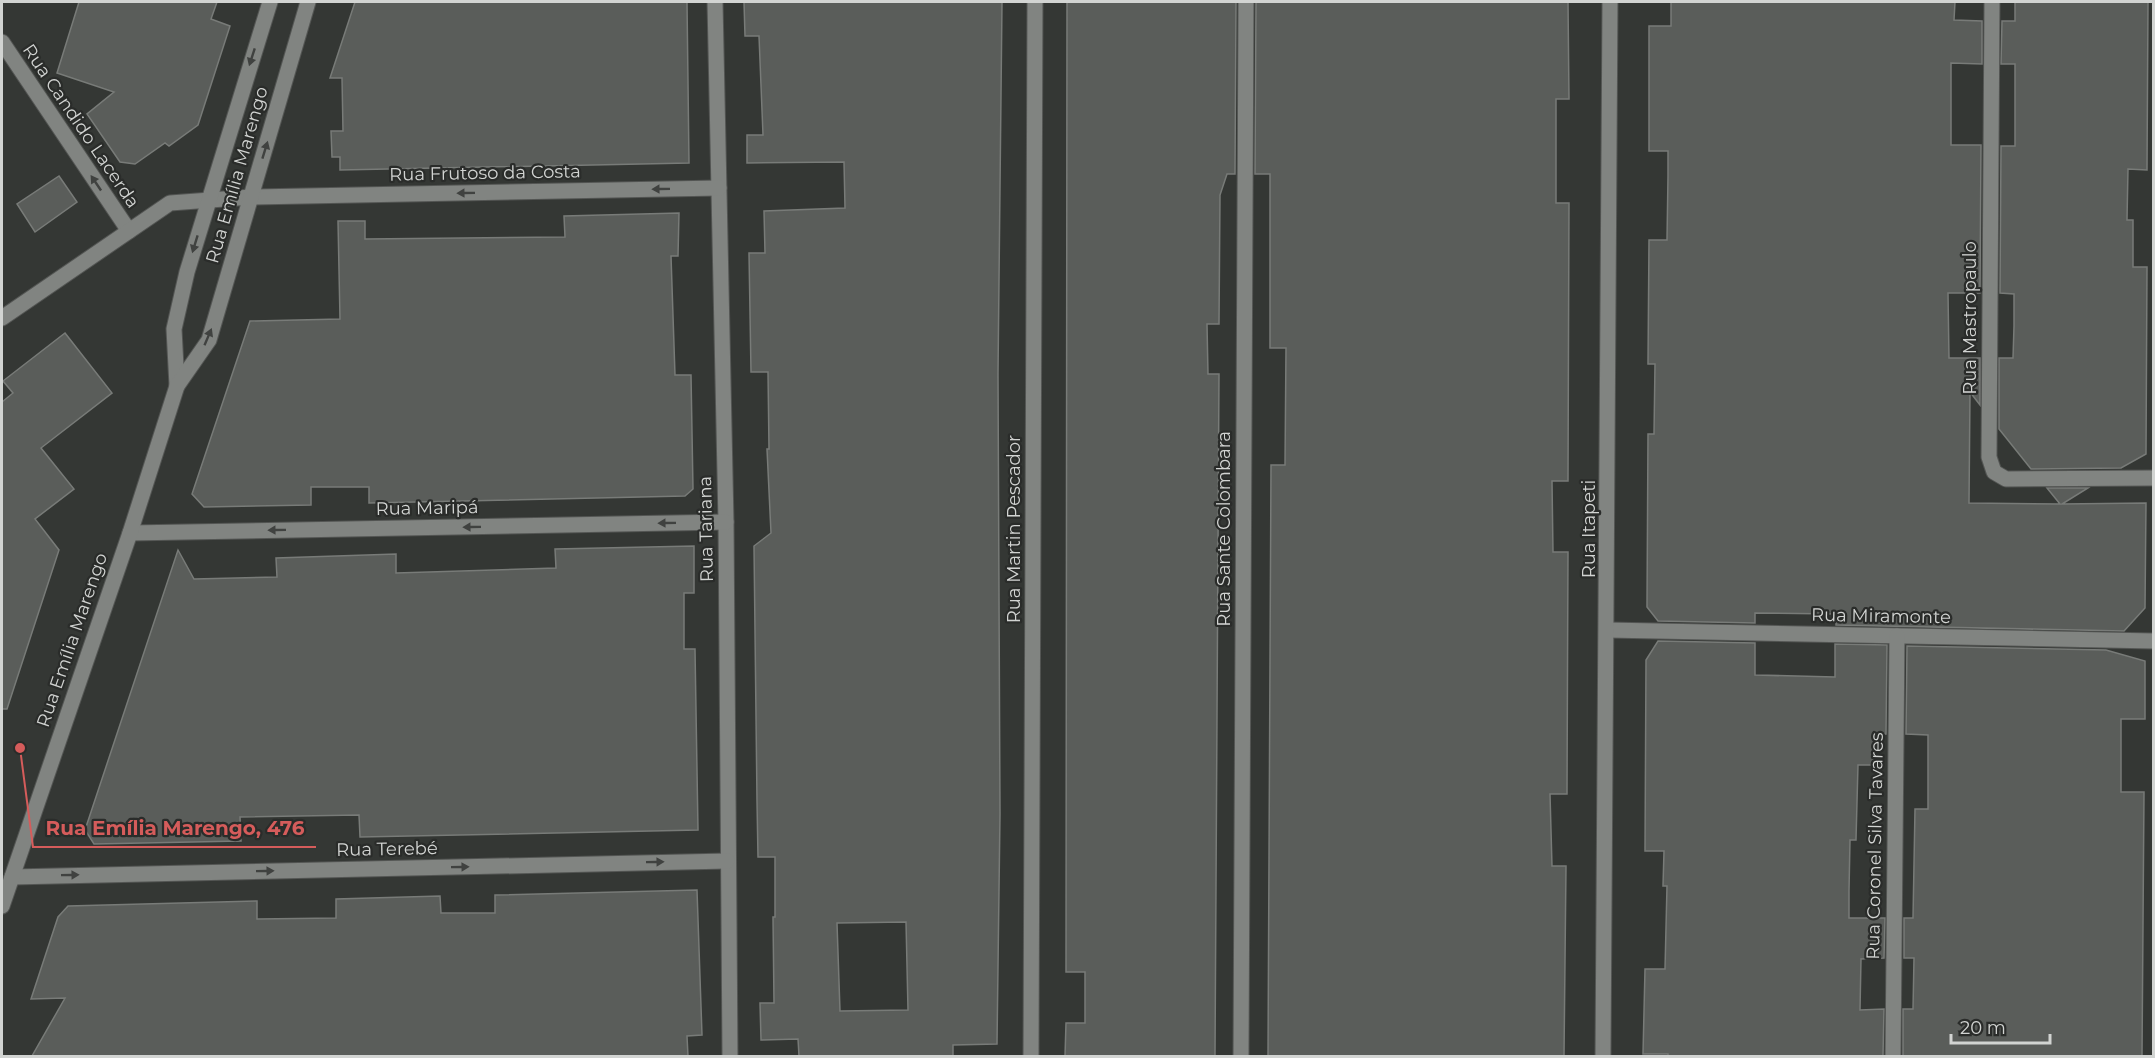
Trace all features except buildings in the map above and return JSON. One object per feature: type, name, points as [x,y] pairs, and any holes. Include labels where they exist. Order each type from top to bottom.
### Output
[{"type":"street","name":"Rua Emília Marengo","points":[[177,386],[174,329],[187,272],[270,2]]},
{"type":"street","name":"Rua Emília Marengo","points":[[2,906],[130,533],[177,386],[209,340],[308,2]]},
{"type":"street","name":"Rua Tariana","points":[[715,2],[726,522],[730,1056]]},
{"type":"street","name":"Rua Martin Pescador","points":[[1031,1056],[1035,2]]},
{"type":"street","name":"Rua Sante Colombara","points":[[1241,1056],[1246,2]]},
{"type":"street","name":"Rua Itapeti","points":[[1604,1056],[1610,2]]},
{"type":"street","name":"Rua Mastropaulo","points":[[1992,2],[1989,457],[1994,472],[2006,479],[2154,478]]},
{"type":"street","name":"Rua Candido Lacerda","points":[[2,42],[129,231]]},
{"type":"street","name":"Rua Frutoso da Costa","points":[[2,318],[170,203],[251,197],[719,188]]},
{"type":"street","name":"Rua Maripá","points":[[130,533],[726,522]]},
{"type":"street","name":"Rua Miramonte","points":[[1608,630],[2154,641]]},
{"type":"street","name":"Rua Coronel Silva Tavares","points":[[1893,1056],[1897,636]]},
{"type":"street","name":"Rua Terebé","points":[[12,877],[727,861]]},
{"type":"place","name":"Rua Emília Marengo, 476","points":[[20,748]]}]
